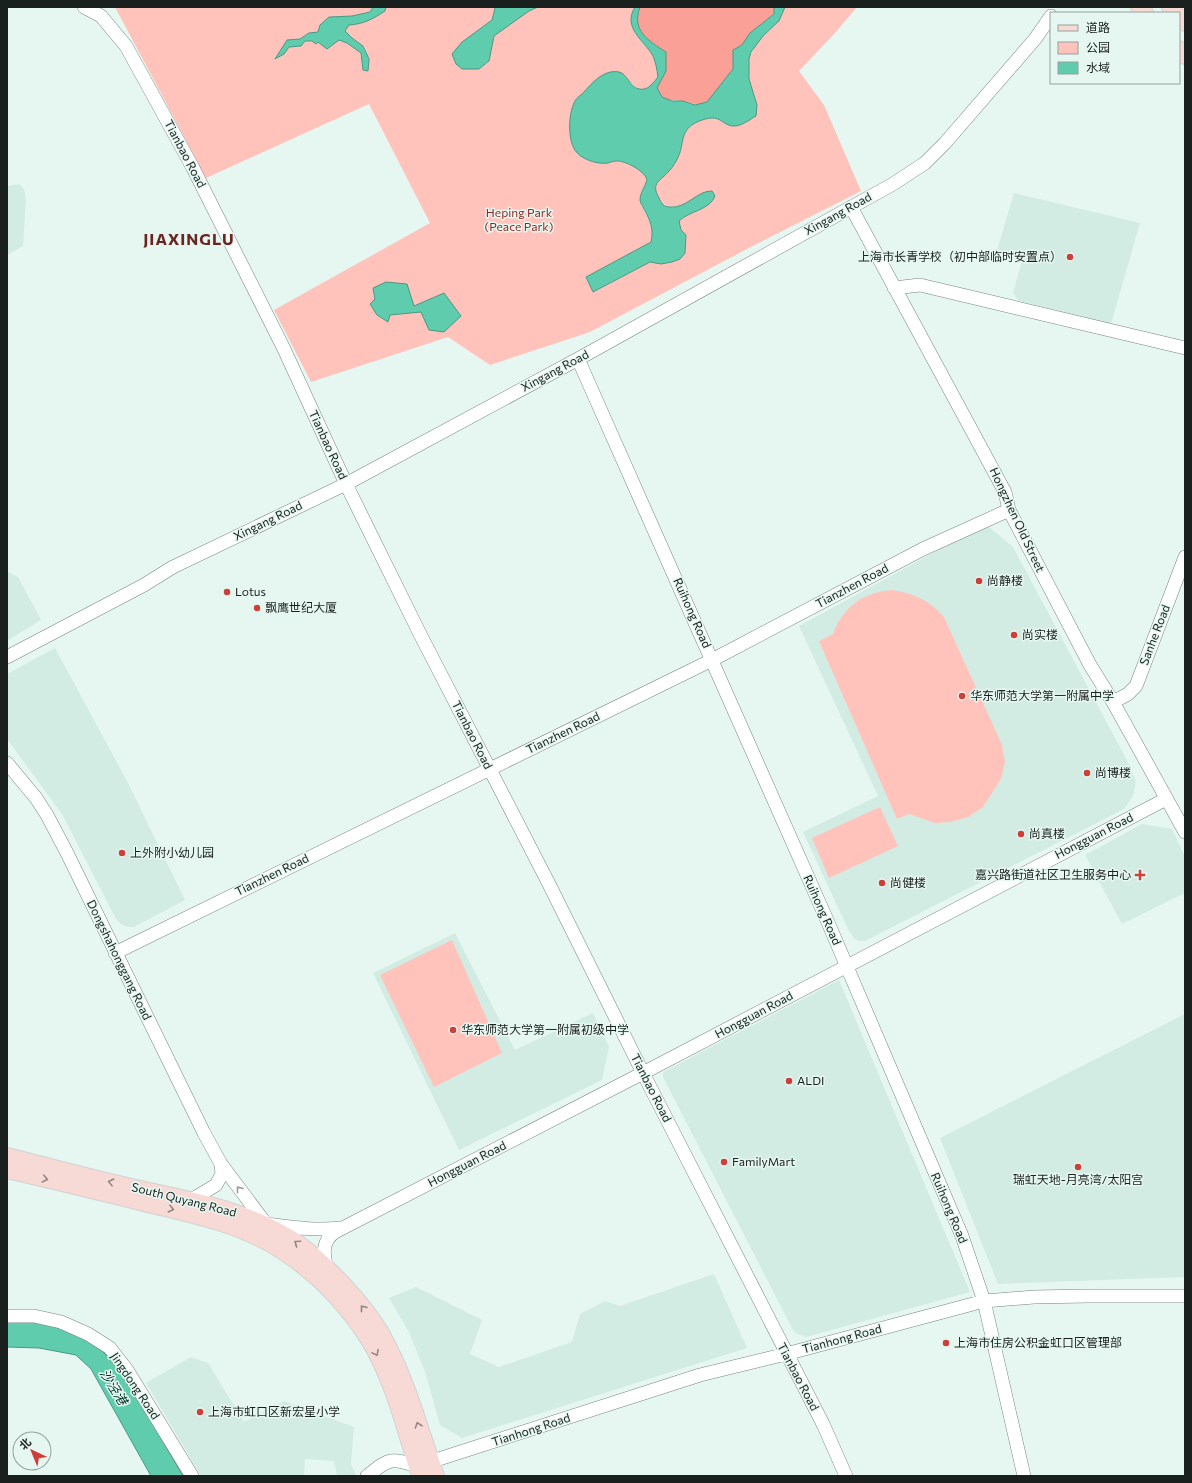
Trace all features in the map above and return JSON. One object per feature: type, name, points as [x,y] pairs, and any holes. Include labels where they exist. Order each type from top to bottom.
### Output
[{"type":"main road","name":"South Quyang Road","points":[[7,1156],[228,1209],[266,1224],[289,1237],[304,1248],[327,1268],[351,1294],[383,1336],[396,1361],[426,1470]]},
{"type":"main road","name":"South Quyang Road","points":[[7,1170],[198,1216],[244,1232],[283,1251],[320,1280],[345,1308],[368,1338],[386,1374],[426,1470]]},
{"type":"street","name":"Tianbao Road","points":[[84,7],[101,12],[126,46],[193,168],[284,349],[346,484],[489,769],[549,884],[642,1073],[691,1166],[830,1440],[846,1476]]},
{"type":"street","name":"Xingang Road","points":[[7,657],[144,585],[173,567],[346,484],[578,359],[893,184],[925,162],[945,143],[1035,39],[1050,17]]},
{"type":"street","name":"Hongzhen Old Street","points":[[851,207],[1006,492],[1009,510],[1090,665],[1113,702],[1185,832]]},
{"type":"street","points":[[894,288],[920,285],[1185,348]]},
{"type":"street","name":"Ruihong Road","points":[[578,359],[847,966],[962,1236],[984,1301],[1024,1476]]},
{"type":"street","name":"Tianzhen Road","points":[[115,953],[712,660],[923,549],[1009,510]]},
{"type":"street","name":"Sanhe Road","points":[[1113,702],[1128,694],[1136,686],[1185,557]]},
{"type":"street","name":"Dongshahonggang Road","points":[[7,763],[32,792],[48,816],[221,1164],[266,1224]]},
{"type":"street","name":"Hongguan Road","points":[[327,1268],[324,1257],[325,1247],[330,1235],[341,1228],[642,1073],[1166,799]]},
{"type":"street","points":[[191,1200],[216,1185],[222,1174],[221,1164]]},
{"type":"street","name":"Hongguan Road","points":[[266,1224],[330,1230],[341,1228]]},
{"type":"street","name":"Tianhong Road","points":[[426,1470],[516,1435],[700,1375],[786,1354],[984,1301],[1042,1297],[1185,1296]]},
{"type":"street","name":"Jingdong Road","points":[[7,1316],[34,1316],[61,1322],[88,1334],[110,1348],[126,1370],[192,1476]]},
{"type":"street","points":[[367,1476],[384,1463],[399,1460],[426,1470]]},
{"type":"shaded area","points":[[640,7],[774,7],[774,14],[750,33],[742,45],[733,50],[734,65],[732,72],[706,103],[697,104],[667,100],[662,96],[657,88],[666,71],[666,52],[648,39],[640,29],[638,15]]},
{"type":"shaded area","points":[[19,184],[24,189],[26,200],[23,246],[7,255],[7,186]]},
{"type":"shaded area","name":"上海市长青学校（初中部临时安置点）","points":[[1014,193],[1140,223],[1111,324],[1019,301],[1013,293],[1022,260],[996,254]]},
{"type":"shaded area","name":"华东师范大学第一附属中学","points":[[989,527],[1013,547],[1130,766],[1136,782],[1133,796],[1124,809],[865,941],[859,941],[854,938],[849,931],[803,832],[878,796],[799,626],[975,530]]},
{"type":"shaded area","points":[[7,571],[18,577],[41,620],[7,641]]},
{"type":"shaded area","points":[[55,648],[128,783],[185,900],[134,927],[127,927],[116,919],[62,814],[7,739],[7,674]]},
{"type":"shaded area","name":"嘉兴路街道社区卫生服务中心","points":[[1142,824],[1172,829],[1185,857],[1185,893],[1122,924],[1085,855]]},
{"type":"shaded area","name":"华东师范大学第一附属初级中学","points":[[455,933],[515,1050],[593,1013],[609,1047],[602,1080],[459,1150],[373,973]]},
{"type":"shaded area","points":[[839,980],[970,1292],[806,1337],[797,1334],[793,1330],[663,1077],[663,1073]]},
{"type":"shaded area","points":[[1185,1014],[1185,1277],[998,1284],[940,1138]]},
{"type":"shaded area","points":[[714,1274],[747,1348],[462,1438],[440,1425],[425,1372],[409,1332],[389,1298],[416,1287],[482,1320],[470,1354],[499,1367],[572,1342],[580,1314],[605,1301],[620,1306]]},
{"type":"shaded area","name":"上海市虹口区新宏星小学","points":[[191,1357],[208,1363],[244,1422],[284,1401],[354,1427],[351,1464],[356,1475],[337,1476],[334,1461],[305,1459],[304,1476],[201,1476],[146,1383]]},
{"type":"green space","name":"Heping Park (Peace Park)","points":[[115,7],[373,7],[370,12],[352,16],[329,17],[318,32],[309,33],[300,39],[287,40],[276,59],[284,54],[289,47],[301,46],[305,41],[318,42],[339,40],[347,43],[361,53],[363,70],[368,71],[369,59],[364,46],[351,38],[345,31],[349,25],[358,24],[385,11],[386,7],[495,8],[492,20],[462,42],[456,64],[462,69],[479,69],[489,62],[494,36],[529,11],[538,7],[635,7],[631,21],[633,28],[653,56],[658,77],[645,89],[641,89],[633,85],[625,75],[606,163],[616,162],[626,164],[639,169],[646,175],[647,181],[640,198],[651,224],[651,242],[586,277],[594,292],[650,262],[661,264],[681,231],[679,221],[683,217],[695,212],[707,191],[682,205],[675,207],[669,206],[663,203],[657,195],[657,182],[679,155],[682,137],[695,122],[709,118],[718,119],[729,125],[757,105],[750,86],[748,69],[749,61],[756,45],[779,21],[785,7],[857,7],[799,71],[824,105],[861,191],[745,250],[590,332],[490,365],[448,337],[311,382],[274,310],[430,223],[369,104],[206,178]]},
{"type":"green space","points":[[892,590],[915,596],[927,602],[944,617],[1002,745],[1005,762],[1001,779],[983,807],[968,817],[951,822],[935,823],[909,814],[897,819],[819,641],[833,634],[837,624],[855,603],[872,594]]},
{"type":"green space","points":[[880,807],[898,846],[829,878],[812,838]]},
{"type":"green space","points":[[452,940],[502,1053],[434,1087],[380,975]]},
{"type":"water","points":[[373,7],[386,7],[385,11],[368,21],[349,25],[345,31],[363,46],[369,59],[368,71],[363,70],[361,53],[347,43],[339,40],[327,49],[318,42],[316,44],[312,41],[305,41],[301,46],[289,47],[284,54],[275,59],[287,40],[300,39],[309,33],[318,32],[320,25],[329,17],[352,16],[370,12]]},
{"type":"water","points":[[493,7],[538,7],[529,11],[494,36],[489,61],[479,69],[462,69],[456,64],[452,54],[462,42],[492,20],[495,8]]},
{"type":"water","points":[[635,7],[640,7],[638,23],[643,34],[666,52],[666,71],[657,88],[662,97],[672,101],[683,101],[695,105],[707,102],[733,69],[733,50],[742,45],[750,33],[774,14],[774,7],[785,7],[779,21],[763,36],[751,52],[749,59],[749,79],[757,105],[756,116],[737,126],[711,118],[692,125],[685,133],[681,150],[675,163],[656,185],[660,200],[668,207],[676,207],[687,203],[707,191],[712,191],[715,196],[709,204],[679,221],[681,230],[686,235],[685,253],[680,259],[672,262],[661,264],[650,262],[593,292],[586,277],[651,242],[652,237],[650,221],[640,200],[647,179],[642,172],[621,161],[599,163],[590,161],[575,151],[570,137],[571,114],[575,102],[595,81],[603,75],[614,72],[622,73],[633,86],[639,89],[645,89],[650,86],[658,77],[653,56],[633,28],[631,21]]},
{"type":"water","points":[[386,282],[407,284],[414,306],[444,293],[461,316],[444,332],[429,330],[421,312],[390,315],[388,322],[377,315],[370,304],[375,299],[373,288]]},
{"type":"water","name":"沙泾港","points":[[7,1320],[33,1321],[68,1330],[79,1335],[99,1349],[126,1378],[183,1476],[151,1476],[91,1369],[76,1355],[39,1348],[7,1347]]},
{"type":"place","name":"上海市长青学校（初中部临时安置点）","points":[[1070,257]]},
{"type":"place","name":"尚静楼","points":[[979,581]]},
{"type":"place","name":"Lotus","points":[[227,592]]},
{"type":"place","name":"飘鹰世纪大厦","points":[[257,608]]},
{"type":"place","name":"尚实楼","points":[[1014,635]]},
{"type":"place","name":"华东师范大学第一附属中学","points":[[962,696]]},
{"type":"place","name":"尚博楼","points":[[1087,773]]},
{"type":"place","name":"尚真楼","points":[[1021,834]]},
{"type":"place","name":"上外附小幼儿园","points":[[122,853]]},
{"type":"place","name":"嘉兴路街道社区卫生服务中心","points":[[1140,875]]},
{"type":"place","name":"尚健楼","points":[[882,883]]},
{"type":"place","name":"华东师范大学第一附属初级中学","points":[[453,1030]]},
{"type":"place","name":"ALDI","points":[[789,1081]]},
{"type":"place","name":"FamilyMart","points":[[724,1162]]},
{"type":"place","name":"瑞虹天地-月亮湾/太阳宫","points":[[1078,1167]]},
{"type":"place","name":"上海市住房公积金虹口区管理部","points":[[946,1343]]},
{"type":"place","name":"上海市虹口区新宏星小学","points":[[200,1412]]},
{"type":"district","name":"JIAXINGLU","points":[[189,239]]}]
